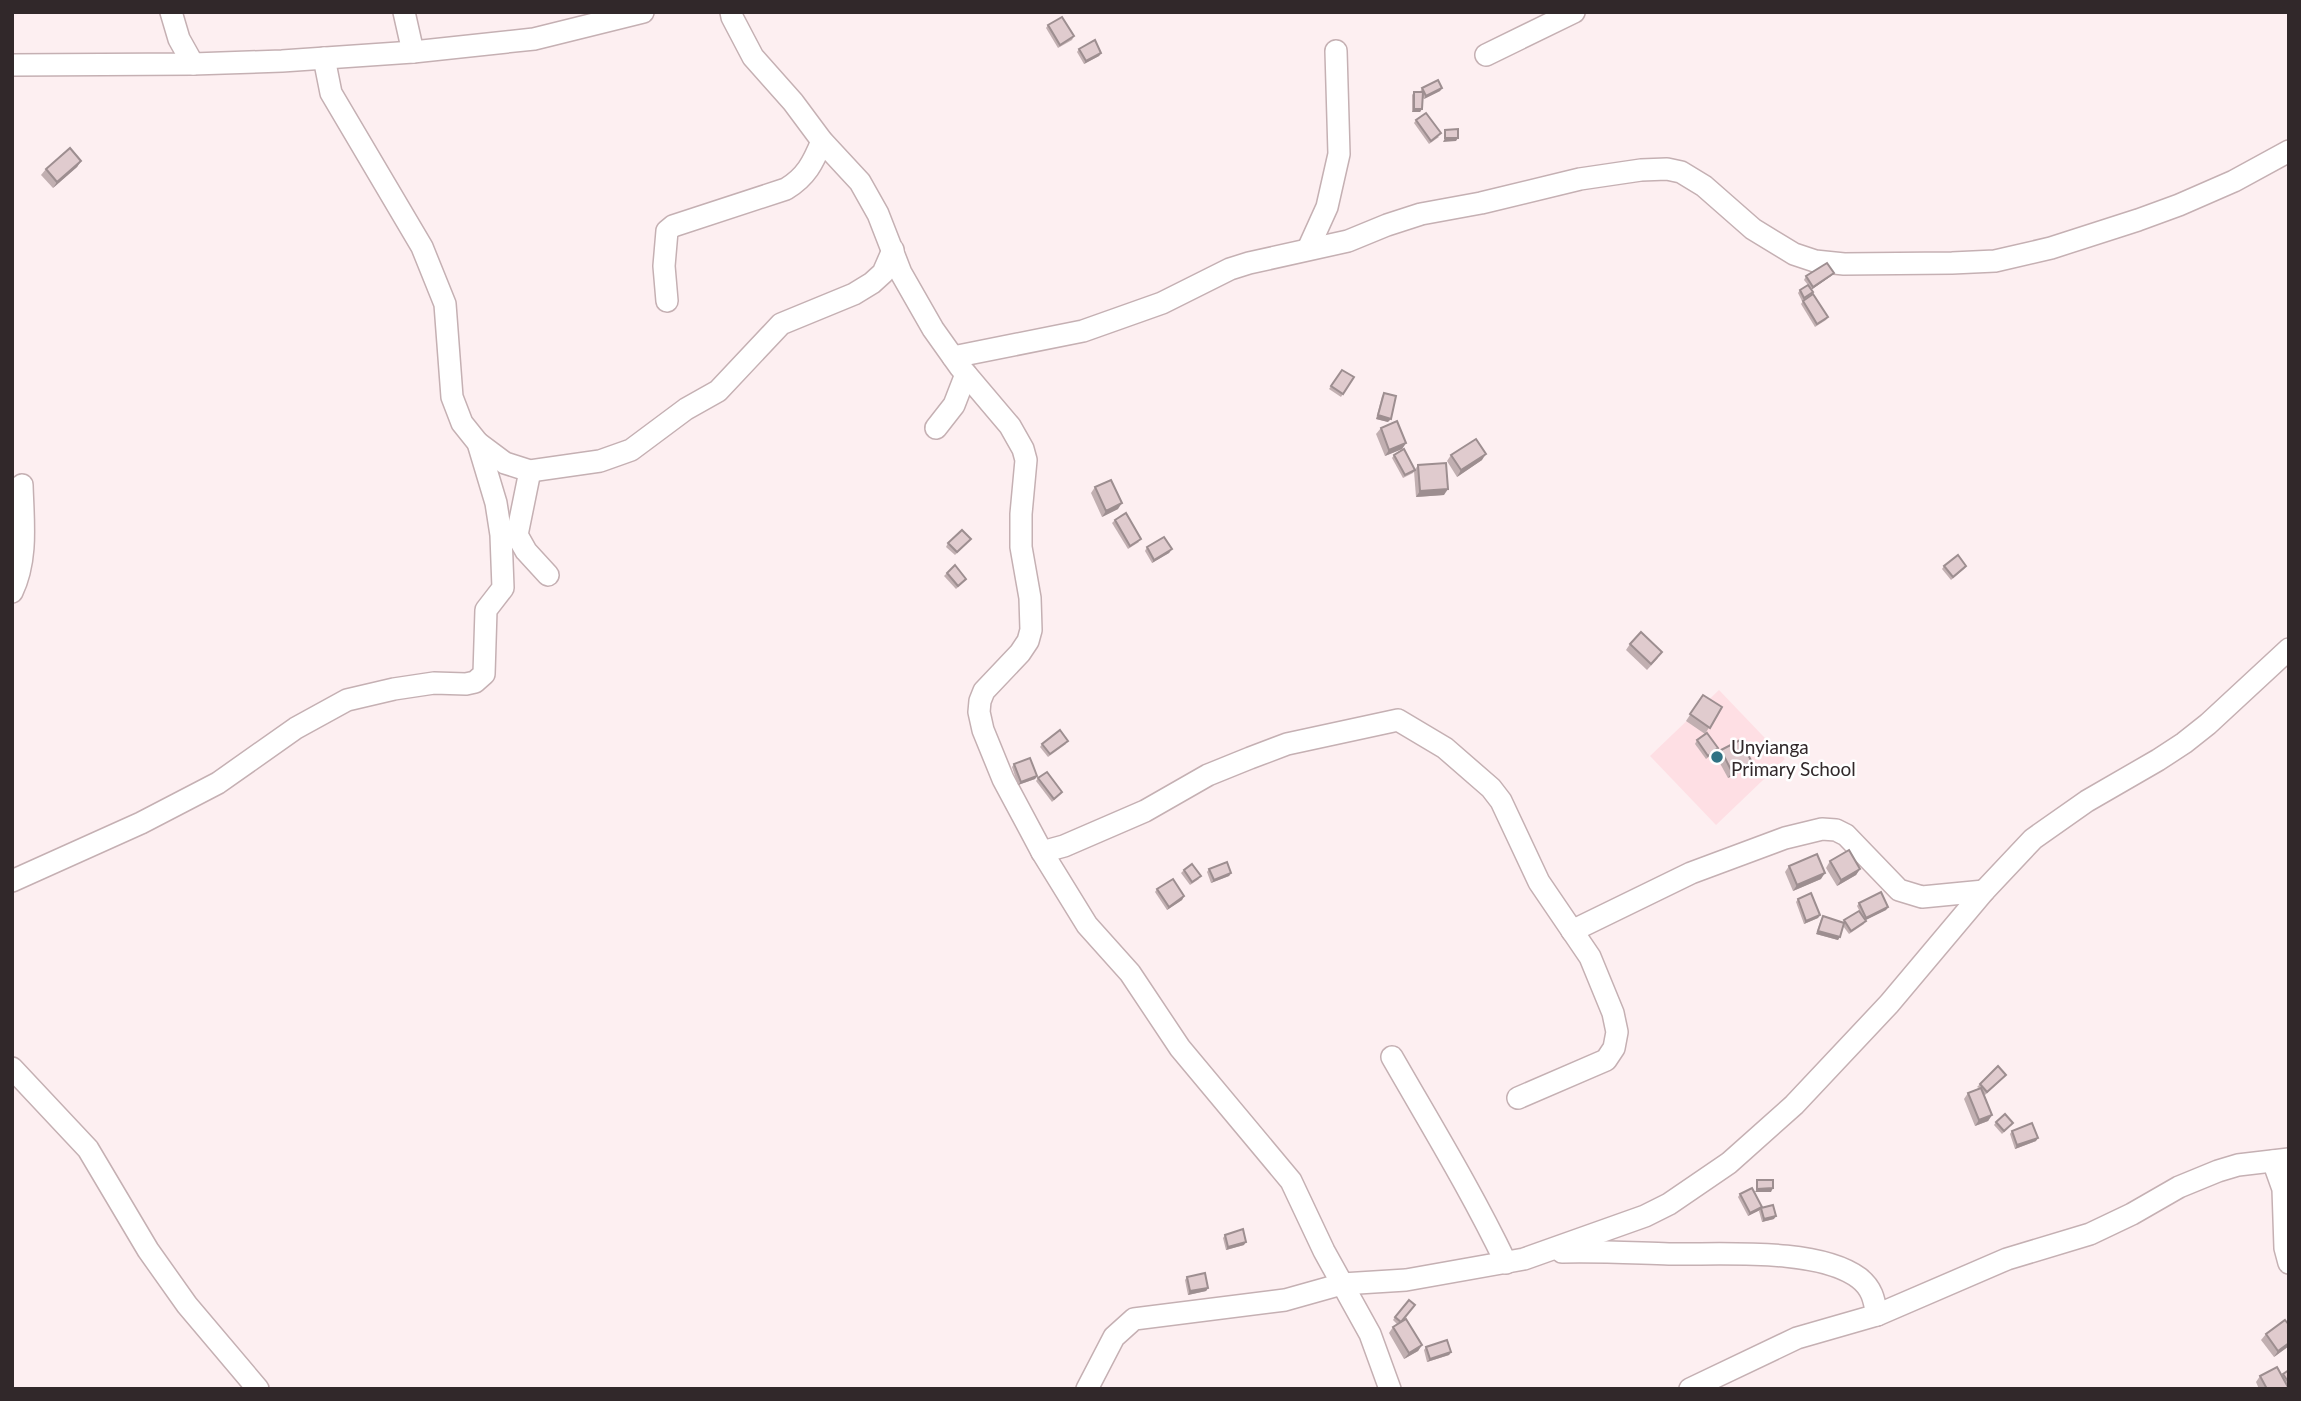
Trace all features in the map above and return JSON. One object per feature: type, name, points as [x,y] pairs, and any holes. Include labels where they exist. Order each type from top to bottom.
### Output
[{"type":"street","points":[[171,12],[179,38],[193,64]]},
{"type":"street","points":[[404,12],[413,52]]},
{"type":"street","points":[[12,65],[193,64],[413,52],[546,37],[643,12]]},
{"type":"street","points":[[731,12],[753,57],[793,102],[822,141],[860,182],[878,214],[901,272],[923,313],[966,374],[1010,426],[1023,449],[1026,460],[1021,547],[1030,598],[1031,630],[1020,653],[984,691],[979,712],[983,730],[1003,779],[1042,852],[1087,925],[1130,973],[1180,1048],[1291,1181],[1324,1251],[1370,1334],[1390,1389]]},
{"type":"street","points":[[1486,55],[1574,12]]},
{"type":"street","points":[[1308,249],[1327,207],[1339,154],[1336,51]]},
{"type":"street","points":[[324,58],[331,93],[404,214],[435,275],[445,304],[452,397],[462,423],[478,443],[505,463],[530,471],[600,461],[631,450],[686,409],[718,391],[781,324],[872,284],[883,272],[893,250]]},
{"type":"street","points":[[667,301],[664,266],[667,231],[673,226],[786,189],[799,181],[809,170],[822,141]]},
{"type":"street","points":[[953,357],[1083,331],[1162,303],[1230,269],[1348,241],[1421,214],[1481,203],[1580,179],[1667,169],[1690,176],[1771,241],[1794,254],[1815,261],[1868,264],[1995,261],[2051,248],[2179,205],[2234,181],[2289,151]]},
{"type":"street","points":[[936,428],[954,405],[966,374]]},
{"type":"street","points":[[12,881],[141,823],[218,783],[296,727],[347,700],[394,689],[434,683],[466,684],[480,679],[485,668],[486,610],[501,593],[504,580],[496,503],[478,443]]},
{"type":"street","points":[[530,471],[517,535],[526,551],[548,575]]},
{"type":"street","points":[[12,592],[22,561],[22,485]]},
{"type":"street","points":[[1087,1389],[1114,1337],[1133,1319],[1284,1300],[1342,1284],[1406,1280],[1506,1263],[1549,1252],[1609,1227],[1645,1216],[1669,1204],[1729,1163],[1762,1136],[1821,1078],[1889,1004],[1984,891],[2033,839],[2087,801],[2158,761],[2184,743],[2289,649]]},
{"type":"street","points":[[1042,852],[1064,846],[1145,811],[1208,775],[1287,744],[1398,720],[1445,747],[1491,788],[1501,801],[1539,881],[1590,957],[1613,1013],[1617,1032],[1614,1048],[1606,1060],[1518,1098]]},
{"type":"street","points":[[1572,932],[1690,873],[1784,838],[1822,830],[1836,830],[1846,835],[1899,890],[1922,897],[1984,891]]},
{"type":"street","points":[[1392,1057],[1450,1153],[1506,1263]]},
{"type":"street","points":[[12,1068],[88,1149],[148,1250],[187,1305],[258,1389]]},
{"type":"street","points":[[1690,1389],[1797,1338],[1877,1315],[2007,1259],[2090,1234],[2132,1214],[2179,1186],[2238,1165],[2281,1160],[2285,1248],[2289,1263]]},
{"type":"street","points":[[1549,1252],[1753,1254],[1822,1263],[1858,1277],[1872,1290],[1877,1315]]},
{"type":"shaded area","name":"Unyianga Primary School","points":[[1719,690],[1785,759],[1716,825],[1650,756]]},
{"type":"building","points":[[1062,17],[1074,36],[1060,45],[1048,25]]},
{"type":"building","points":[[1095,40],[1101,53],[1086,61],[1079,49]]},
{"type":"building","points":[[1438,80],[1442,88],[1426,96],[1422,88]]},
{"type":"building","points":[[1414,92],[1423,92],[1422,109],[1414,109]]},
{"type":"building","points":[[1426,113],[1441,133],[1431,141],[1416,120]]},
{"type":"building","points":[[1458,129],[1458,138],[1445,138],[1445,130]]},
{"type":"building","points":[[70,148],[81,161],[57,182],[46,169]]},
{"type":"building","points":[[1827,263],[1834,273],[1813,287],[1806,276]]},
{"type":"building","points":[[1808,285],[1813,292],[1804,298],[1800,290]]},
{"type":"building","points":[[1813,294],[1828,317],[1817,324],[1803,301]]},
{"type":"building","points":[[1342,370],[1354,377],[1343,394],[1331,386]]},
{"type":"building","points":[[1384,393],[1396,396],[1391,419],[1378,415]]},
{"type":"building","points":[[1397,421],[1406,443],[1389,450],[1381,428]]},
{"type":"building","points":[[1476,439],[1486,454],[1461,470],[1451,455]]},
{"type":"building","points":[[1404,449],[1415,470],[1405,475],[1394,455]]},
{"type":"building","points":[[1446,463],[1448,489],[1420,491],[1418,465]]},
{"type":"building","points":[[1111,480],[1122,503],[1106,511],[1095,487]]},
{"type":"building","points":[[1126,513],[1141,539],[1130,546],[1115,520]]},
{"type":"building","points":[[962,530],[971,539],[957,552],[948,543]]},
{"type":"building","points":[[1164,537],[1172,549],[1154,560],[1147,547]]},
{"type":"building","points":[[1958,555],[1966,566],[1953,577],[1944,566]]},
{"type":"building","points":[[955,565],[966,579],[958,586],[947,573]]},
{"type":"building","points":[[1641,632],[1662,652],[1651,664],[1630,644]]},
{"type":"building","points":[[1703,695],[1722,707],[1710,728],[1690,714]]},
{"type":"building","points":[[1060,730],[1068,741],[1050,754],[1042,744]]},
{"type":"building","points":[[1707,733],[1718,748],[1708,756],[1697,740]]},
{"type":"building","points":[[1740,740],[1752,762],[1732,772],[1721,750]]},
{"type":"building","points":[[1030,758],[1037,776],[1021,782],[1014,764]]},
{"type":"building","points":[[1047,772],[1062,792],[1054,799],[1038,778]]},
{"type":"building","points":[[1849,850],[1860,869],[1841,880],[1830,861]]},
{"type":"building","points":[[1817,854],[1825,873],[1797,885],[1789,866]]},
{"type":"building","points":[[1227,862],[1231,873],[1214,880],[1209,869]]},
{"type":"building","points":[[1192,864],[1201,876],[1192,882],[1184,870]]},
{"type":"building","points":[[1173,879],[1184,896],[1169,907],[1157,889]]},
{"type":"building","points":[[1881,892],[1888,907],[1866,918],[1859,903]]},
{"type":"building","points":[[1811,893],[1820,915],[1806,921],[1798,899]]},
{"type":"building","points":[[1859,911],[1866,921],[1851,931],[1844,920]]},
{"type":"building","points":[[1823,916],[1844,923],[1840,937],[1818,931]]},
{"type":"building","points":[[1998,1066],[2006,1075],[1987,1092],[1980,1084]]},
{"type":"building","points":[[1981,1088],[1992,1115],[1979,1120],[1968,1093]]},
{"type":"building","points":[[2005,1114],[2013,1123],[2004,1131],[1996,1122]]},
{"type":"building","points":[[2032,1123],[2038,1138],[2017,1145],[2012,1131]]},
{"type":"building","points":[[1757,1180],[1773,1180],[1773,1188],[1757,1189]]},
{"type":"building","points":[[1752,1188],[1762,1207],[1750,1213],[1740,1194]]},
{"type":"building","points":[[1773,1205],[1776,1216],[1764,1219],[1761,1208]]},
{"type":"building","points":[[1243,1229],[1246,1242],[1228,1247],[1225,1235]]},
{"type":"building","points":[[1205,1273],[1208,1288],[1190,1291],[1187,1277]]},
{"type":"building","points":[[1409,1300],[1415,1305],[1401,1322],[1395,1317]]},
{"type":"building","points":[[1406,1319],[1422,1345],[1409,1353],[1393,1327]]},
{"type":"building","points":[[2285,1320],[2289,1325],[2289,1343],[2278,1351],[2266,1334]]},
{"type":"building","points":[[1447,1340],[1451,1352],[1430,1359],[1426,1347]]},
{"type":"building","points":[[2277,1367],[2289,1389],[2267,1389],[2260,1376]]},
{"type":"building","points":[[2289,1370],[2289,1383],[2283,1374]]},
{"type":"place","name":"Unyianga Primary School","points":[[1717,757]]}]
